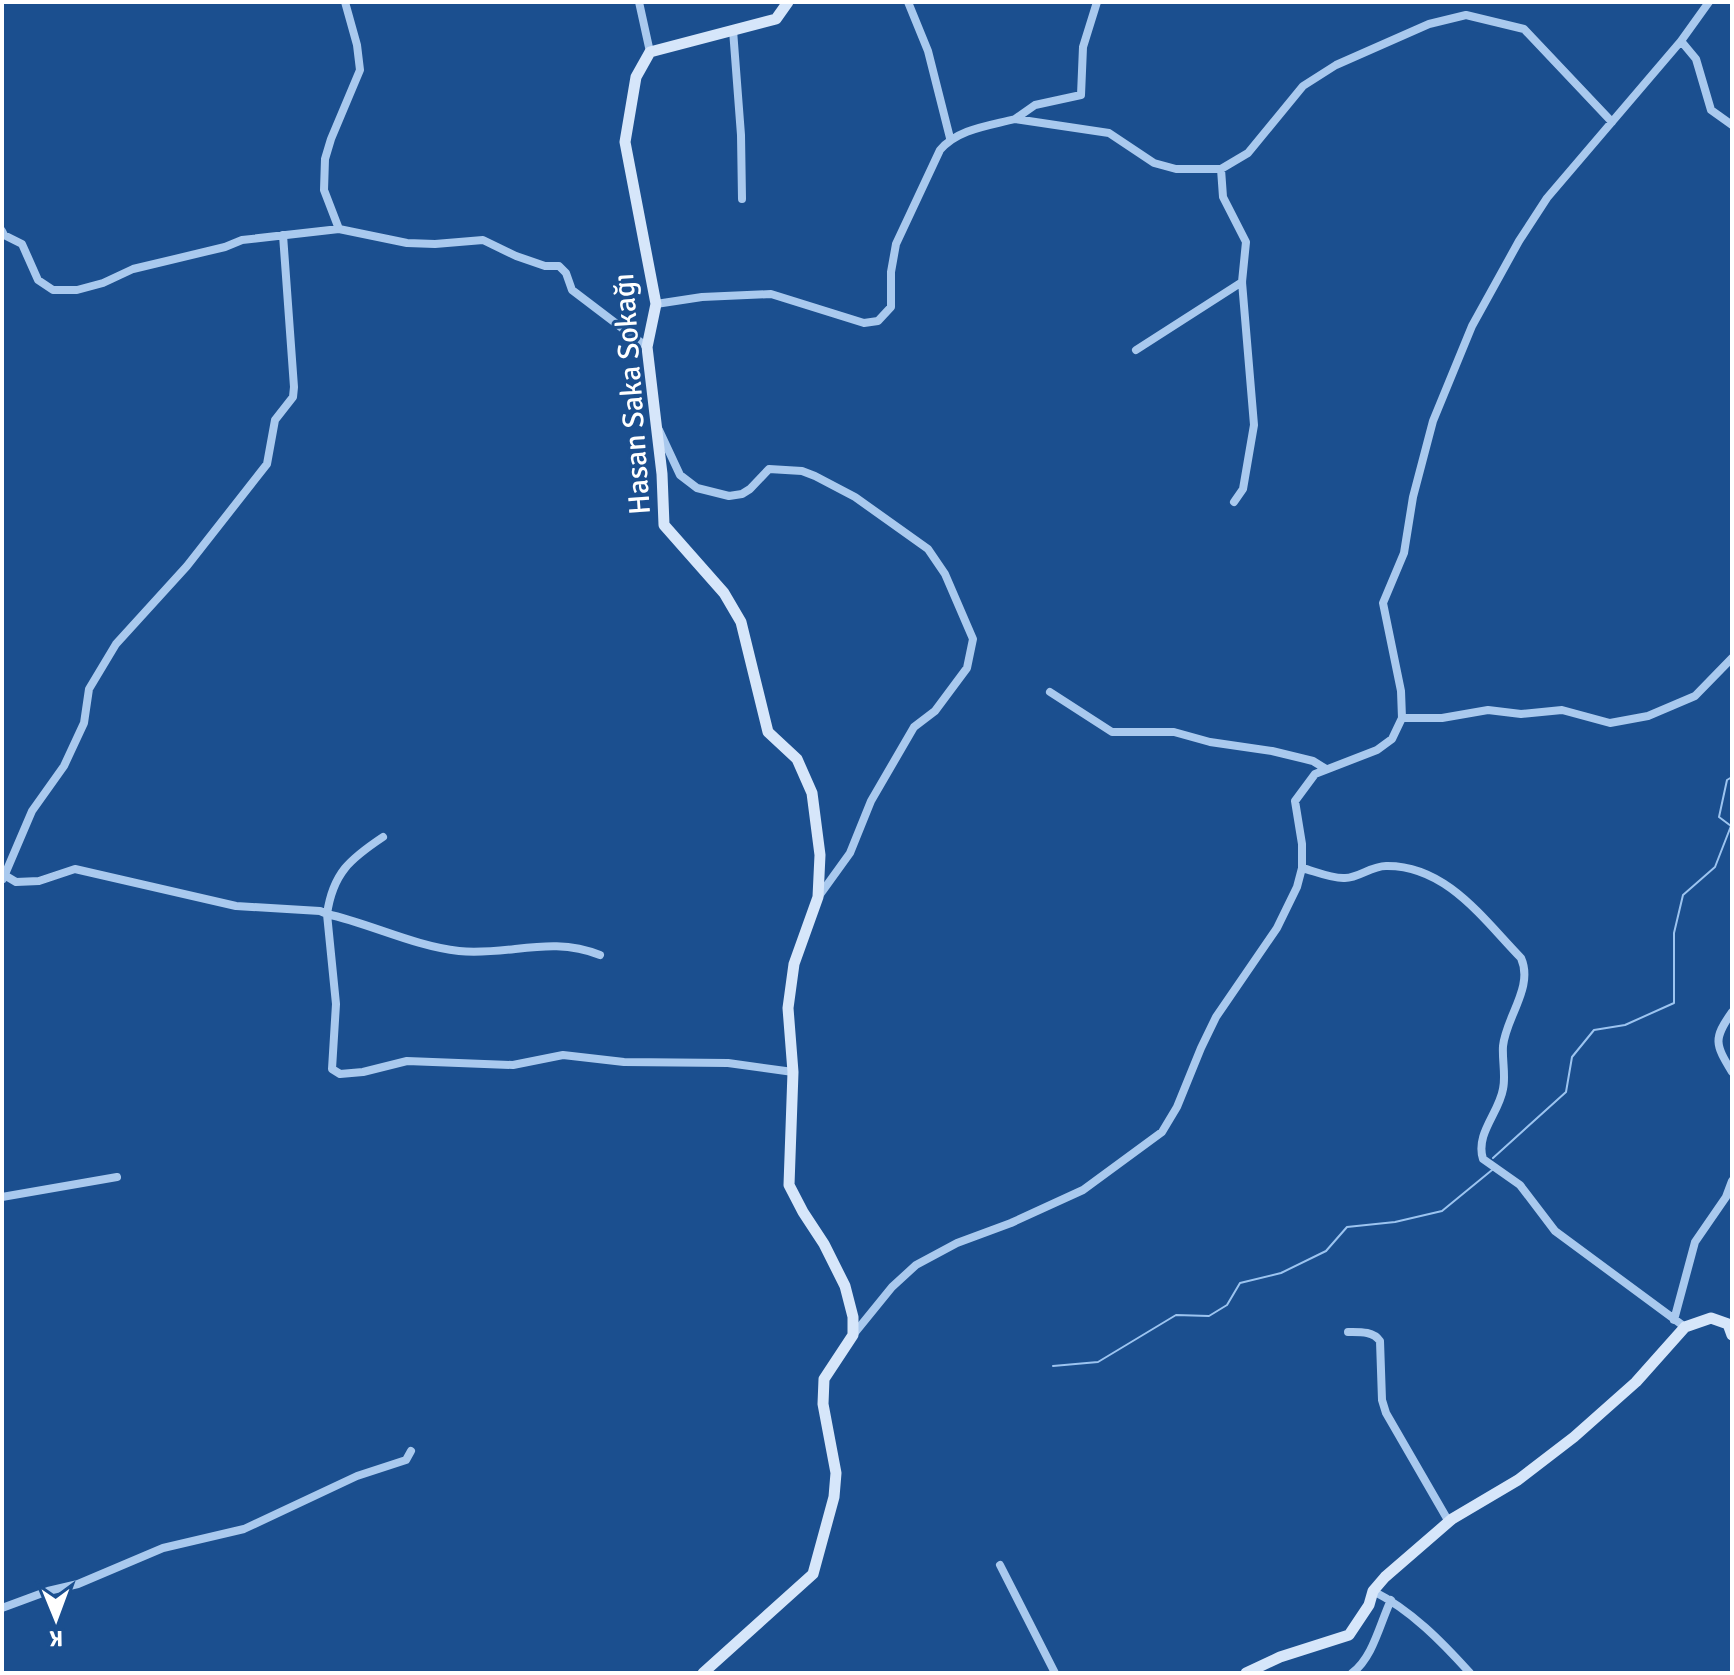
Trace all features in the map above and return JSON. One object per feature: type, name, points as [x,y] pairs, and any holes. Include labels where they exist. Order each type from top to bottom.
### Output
[{"type":"street","points":[[339,229],[324,190],[325,159],[360,70],[357,45],[345,2]]},
{"type":"street","points":[[639,2],[650,52],[776,19],[788,2]]},
{"type":"street","points":[[908,2],[928,51],[950,138]]},
{"type":"street","points":[[656,304],[702,297],[771,294],[864,323],[878,321],[891,307],[891,272],[896,244],[940,150],[950,138],[970,130],[1015,119],[1035,105],[1081,95],[1083,47],[1097,2]]},
{"type":"street","points":[[703,1673],[813,1574],[834,1497],[836,1473],[823,1404],[824,1379],[853,1335],[892,1287],[916,1265],[957,1243],[1011,1223],[1083,1190],[1154,1140],[1173,1115],[1216,1017],[1287,910],[1302,868],[1302,844],[1295,801],[1315,774],[1377,750],[1392,739],[1402,718],[1401,691],[1383,603],[1404,553],[1413,497],[1433,421],[1472,326],[1519,241],[1547,198],[1681,41],[1709,2]]},
{"type":"street","points":[[1015,119],[1109,133],[1154,163],[1176,169],[1221,169],[1248,153],[1303,86],[1336,65],[1429,24],[1466,15],[1524,29],[1612,122]]},
{"type":"street","points":[[733,30],[741,135],[742,199]]},
{"type":"street","points":[[1681,41],[1696,59],[1711,110],[1732,125]]},
{"type":"street","name":"Hasan Saka Sokağı","points":[[650,52],[636,77],[625,142],[656,304],[647,347],[662,474],[664,525],[724,593],[741,622],[768,732],[797,759],[812,793],[820,855],[818,897],[794,964],[788,1008],[793,1072],[789,1185],[845,1286],[853,1317],[853,1335]]},
{"type":"street","points":[[1221,169],[1223,197],[1246,242],[1242,282],[1254,425],[1243,489],[1234,502]]},
{"type":"street","points":[[2,231],[22,244],[38,280],[53,290],[90,287],[133,269],[242,240],[283,235],[339,229],[407,243],[483,240],[545,266],[559,266],[566,273],[572,290],[647,347]]},
{"type":"street","points":[[283,235],[294,387],[293,397],[275,420],[267,464],[187,566],[116,644],[89,689],[84,723],[64,766],[32,811],[4,878],[16,882],[39,881],[75,869],[236,906],[320,911],[446,949],[483,951],[559,945],[600,955]]},
{"type":"street","points":[[1136,350],[1242,282]]},
{"type":"street","points":[[656,423],[680,475],[697,488],[729,496],[750,489],[769,469],[802,471],[855,497],[928,549],[945,574],[973,639],[967,668],[935,711],[914,727],[871,801],[850,853],[818,897]]},
{"type":"street","points":[[1402,718],[1442,718],[1488,710],[1521,714],[1562,710],[1610,723],[1648,716],[1695,696],[1732,658]]},
{"type":"street","points":[[1050,692],[1112,732],[1174,732],[1210,742],[1272,751],[1313,761],[1326,769]]},
{"type":"street","points":[[383,837],[354,857],[343,869],[329,898],[327,914],[336,1004],[332,1069],[340,1074],[363,1072],[407,1061],[513,1065],[563,1055],[624,1062],[710,1061],[793,1072]]},
{"type":"street","points":[[1302,868],[1345,879],[1371,868],[1386,866],[1433,875],[1451,886],[1521,958],[1525,974],[1503,1046],[1503,1089],[1481,1142],[1481,1155],[1520,1185],[1555,1231],[1685,1327]]},
{"type":"street","points":[[1732,1012],[1718,1032],[1717,1041],[1732,1072]]},
{"type":"street","points":[[2,1197],[117,1177]]},
{"type":"street","points":[[1674,1320],[1695,1242],[1726,1197],[1732,1181]]},
{"type":"street","points":[[1246,1673],[1280,1657],[1349,1635],[1369,1605],[1373,1591],[1385,1577],[1449,1522],[1518,1480],[1574,1437],[1636,1382],[1685,1327],[1711,1318],[1728,1324],[1732,1335]]},
{"type":"street","points":[[1348,1332],[1367,1333],[1380,1341],[1382,1400],[1386,1413],[1449,1522]]},
{"type":"street","points":[[2,1608],[78,1584],[163,1548],[244,1529],[357,1476],[406,1460],[411,1451]]},
{"type":"street","points":[[1000,1565],[1055,1673]]},
{"type":"street","points":[[1373,1591],[1391,1600],[1448,1649],[1470,1673]]},
{"type":"street","points":[[1352,1673],[1370,1650],[1391,1600]]},
{"type":"waterway","points":[[1493,1158],[1566,1092],[1572,1057],[1594,1030],[1625,1025],[1674,1003],[1674,933],[1683,895],[1715,867],[1731,826],[1719,817],[1727,780],[1732,777]]},
{"type":"waterway","points":[[1053,1366],[1098,1362],[1176,1315],[1209,1316],[1227,1305],[1240,1283],[1281,1273],[1326,1251],[1347,1227],[1395,1222],[1442,1211],[1492,1170]]}]
